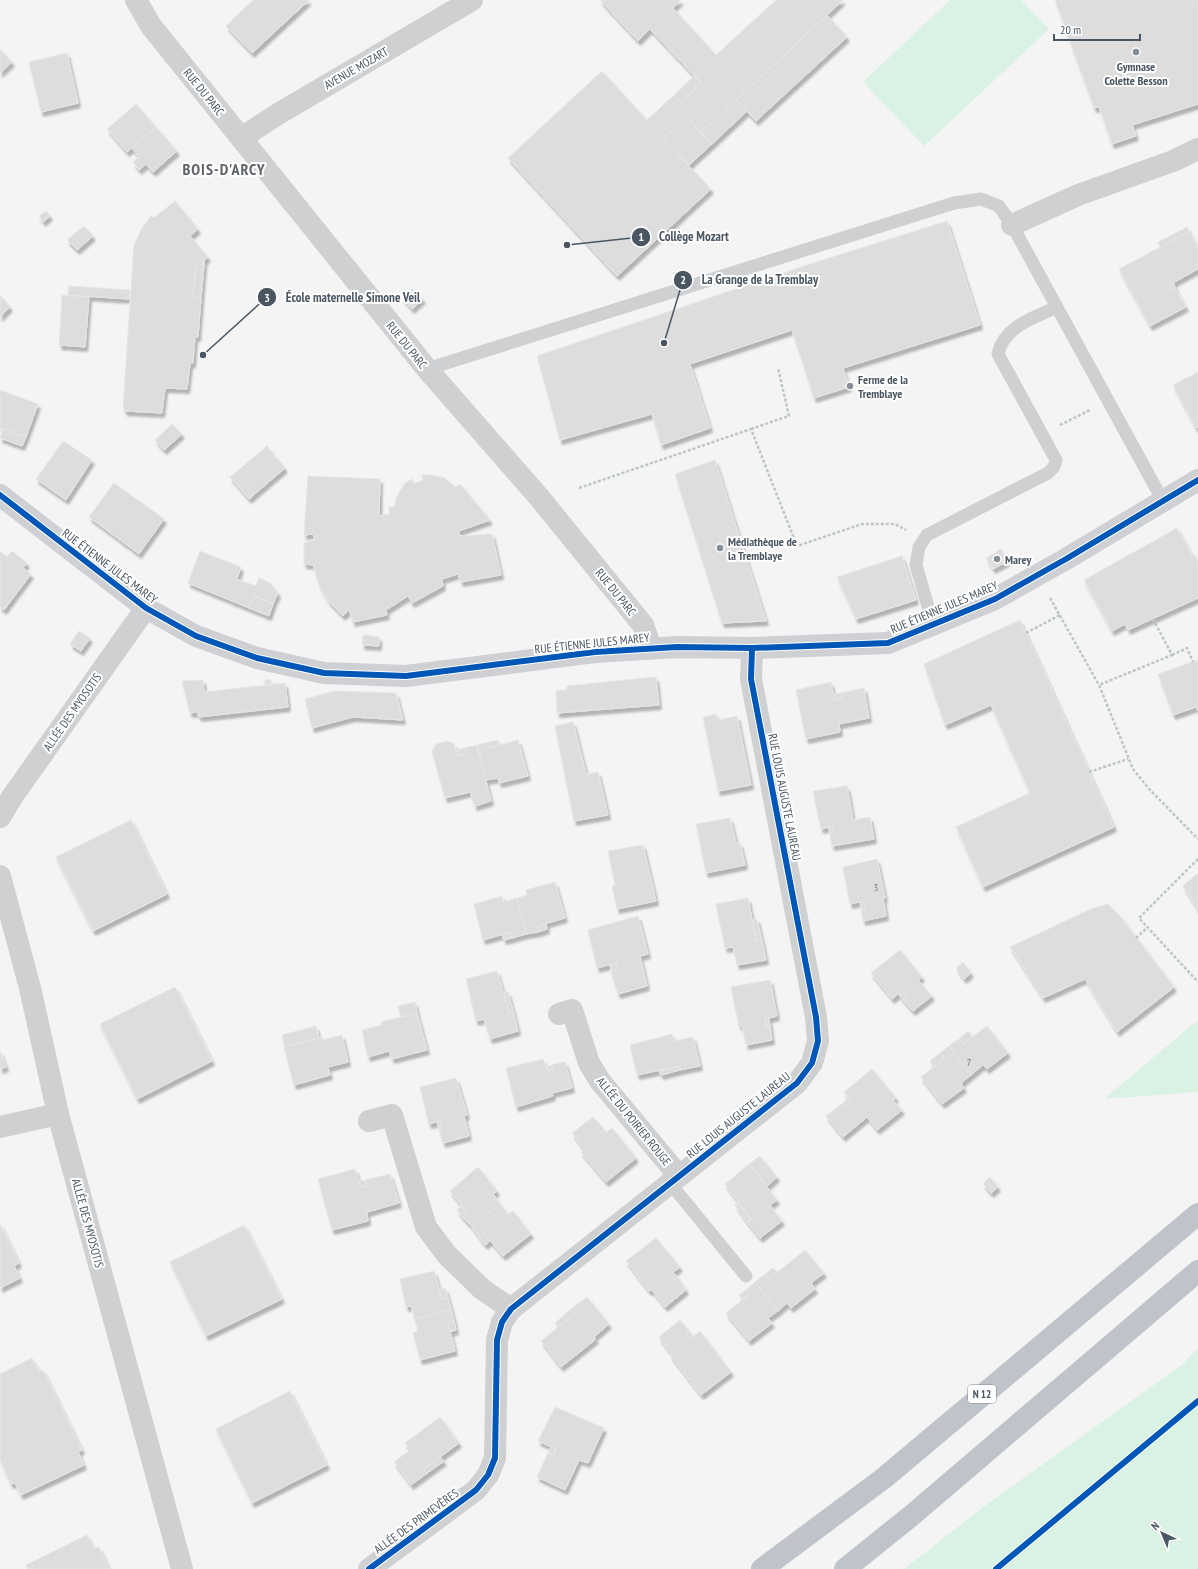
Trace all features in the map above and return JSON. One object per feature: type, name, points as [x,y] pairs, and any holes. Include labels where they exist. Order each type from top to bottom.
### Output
[{"type":"highway","name":"N 12","points":[[762,1569],[884,1478],[1198,1214]]},
{"type":"highway","points":[[845,1569],[911,1516],[1198,1272]]},
{"type":"street","name":"RUE DU PARC","points":[[136,0],[150,26],[427,369],[538,496],[643,625],[651,648]]},
{"type":"street","name":"AVENUE MOZART","points":[[241,138],[278,114],[472,0]]},
{"type":"street","points":[[1012,225],[1078,195],[1173,162],[1198,149]]},
{"type":"street","name":"RUE ÉTIENNE JULES MAREY","points":[[0,496],[146,608],[196,636],[257,658],[324,672],[406,676],[595,652],[651,648],[752,648],[888,643],[995,599],[1198,480]]},
{"type":"street","name":"ALLÉE DES MYOSOTIS","points":[[1,813],[146,608]]},
{"type":"street","name":"RUE LOUIS AUGUSTE LAUREAU","points":[[476,1490],[488,1475],[495,1458],[497,1340],[502,1322],[511,1309],[797,1083],[812,1063],[818,1041],[816,1017],[751,679],[752,648]]},
{"type":"street","name":"ALLÉE DES MYOSOTIS","points":[[0,876],[30,988],[58,1114],[182,1569]]},
{"type":"street","name":"ALLÉE DU POIRIER ROUGE","points":[[559,1014],[572,1010],[589,1063],[600,1081],[675,1180]]},
{"type":"street","points":[[0,1127],[58,1114]]},
{"type":"street","points":[[369,1121],[392,1115],[426,1227],[447,1255],[477,1284],[511,1309]]},
{"type":"street","name":"ALLÉE DES PRIMEVÈRES","points":[[369,1569],[476,1490]]},
{"type":"lane","points":[[427,369],[954,203],[981,199],[999,206],[1012,225],[1163,501]]},
{"type":"lane","points":[[933,624],[916,565],[919,547],[927,535],[1048,473],[1054,467],[1056,460],[998,354],[1000,344],[1013,328],[1057,306]]},
{"type":"lane","points":[[675,1180],[746,1276]]},
{"type":"path","points":[[579,488],[789,416],[778,368]]},
{"type":"path","points":[[1042,435],[1108,401]]},
{"type":"path","points":[[751,429],[797,546],[862,524],[895,524],[923,541]]},
{"type":"path","points":[[1037,575],[1099,685],[1132,769],[1150,790],[1198,839]]},
{"type":"path","points":[[1026,633],[1060,614]]},
{"type":"path","points":[[1153,619],[1172,655]]},
{"type":"path","points":[[1099,685],[1187,648],[1193,662]]},
{"type":"path","points":[[1089,772],[1128,759]]},
{"type":"path","points":[[1198,859],[1139,918],[1198,982]]},
{"type":"path","points":[[1136,938],[1148,927]]},
{"type":"green space","points":[[950,0],[1021,0],[1049,29],[924,146],[863,82]]},
{"type":"green space","points":[[1198,1020],[1198,1092],[1104,1099],[1186,1030]]},
{"type":"green space","points":[[1198,1348],[1198,1569],[904,1569],[986,1505],[1183,1364]]},
{"type":"building","points":[[253,0],[309,0],[252,53],[226,26]]},
{"type":"building","points":[[600,0],[681,0],[673,8],[716,55],[776,0],[843,0],[701,133],[687,117],[663,139],[711,189],[617,276],[508,158],[602,71],[647,120],[674,95],[681,102],[701,83],[650,29],[638,41]]},
{"type":"building","name":"Gymnase Colette Besson","points":[[1055,0],[1198,0],[1198,104],[1132,125],[1136,136],[1112,144],[1099,107],[1094,108]]},
{"type":"building","points":[[827,15],[847,37],[756,121],[736,100]]},
{"type":"building","points":[[0,49],[12,62],[0,73]]},
{"type":"building","points":[[67,53],[78,103],[41,112],[29,62]]},
{"type":"building","points":[[695,75],[701,83],[681,102],[674,95]]},
{"type":"building","points":[[736,100],[747,111],[712,144],[701,133]]},
{"type":"building","points":[[136,104],[156,127],[127,152],[107,129]]},
{"type":"building","points":[[687,117],[712,144],[689,165],[663,139]]},
{"type":"building","points":[[156,127],[177,151],[153,172],[146,164],[139,170],[133,162],[139,157],[132,148]]},
{"type":"building","points":[[175,201],[198,229],[190,236],[208,257],[204,261],[204,265],[196,264],[193,297],[201,298],[198,337],[195,337],[193,363],[190,364],[187,389],[165,388],[162,413],[125,411],[123,407],[134,245],[142,228],[151,216],[154,218]]},
{"type":"building","points":[[46,211],[50,216],[43,222],[39,216]]},
{"type":"building","points":[[947,221],[980,325],[843,368],[849,387],[814,398],[792,330],[690,364],[710,428],[661,445],[652,414],[560,440],[537,356],[810,264]]},
{"type":"building","points":[[84,226],[93,236],[77,250],[67,240]]},
{"type":"building","points":[[1187,227],[1189,232],[1160,247],[1158,242]]},
{"type":"building","points":[[1189,232],[1198,248],[1198,269],[1169,285],[1172,292],[1176,290],[1186,307],[1150,326],[1119,269]]},
{"type":"building","points":[[196,264],[204,265],[201,298],[193,297]]},
{"type":"building","points":[[1173,282],[1176,290],[1172,292],[1169,285]]},
{"type":"building","points":[[69,286],[130,290],[129,299],[68,295]]},
{"type":"building","points":[[412,289],[423,299],[412,309],[402,298]]},
{"type":"building","points":[[0,295],[10,307],[0,317]]},
{"type":"building","points":[[62,295],[89,297],[85,347],[59,345]]},
{"type":"building","points":[[1198,372],[1198,427],[1196,428],[1173,385]]},
{"type":"building","points":[[0,390],[38,404],[26,437],[0,428]]},
{"type":"building","points":[[172,424],[182,434],[164,450],[155,440]]},
{"type":"building","points":[[3,429],[26,437],[22,446],[0,438]]},
{"type":"building","points":[[63,441],[92,460],[66,500],[36,479]]},
{"type":"building","points":[[267,446],[285,468],[249,499],[230,477]]},
{"type":"building","name":"Médiathèque de la Tremblaye","points":[[715,460],[766,621],[722,623],[675,474]]},
{"type":"building","points":[[422,475],[432,475],[445,478],[455,487],[460,484],[490,520],[459,531],[460,536],[492,534],[501,575],[461,582],[458,574],[442,579],[443,586],[412,603],[408,596],[386,610],[387,615],[353,622],[349,610],[343,616],[329,602],[320,587],[313,565],[304,564],[304,543],[315,540],[313,534],[304,535],[308,476],[380,479],[379,516],[389,514],[389,507],[394,507],[396,498],[405,483],[412,479],[414,484],[423,480]]},
{"type":"building","points":[[114,483],[164,519],[139,554],[89,517]]},
{"type":"building","points":[[1177,528],[1192,556],[1195,555],[1198,562],[1198,598],[1128,630],[1125,624],[1112,631],[1084,580]]},
{"type":"building","name":"Marey","points":[[1001,549],[1008,561],[993,569],[986,558]]},
{"type":"building","points":[[0,551],[7,557],[12,551],[27,563],[23,568],[31,574],[4,610],[0,607]]},
{"type":"building","points":[[200,551],[241,567],[237,579],[256,586],[259,578],[270,583],[278,593],[273,604],[254,596],[249,608],[188,583]]},
{"type":"building","points":[[902,556],[916,600],[856,619],[837,577]]},
{"type":"building","points":[[254,596],[273,604],[269,616],[249,608]]},
{"type":"building","points":[[1020,620],[1114,827],[983,887],[956,827],[1030,793],[991,705],[945,725],[924,664]]},
{"type":"building","points":[[79,631],[90,638],[81,651],[70,644]]},
{"type":"building","points":[[363,635],[379,637],[379,646],[362,645]]},
{"type":"building","points":[[1198,660],[1198,711],[1196,707],[1173,715],[1158,674]]},
{"type":"building","points":[[656,677],[659,705],[557,713],[556,691],[567,690],[567,686]]},
{"type":"building","points":[[203,680],[204,692],[285,683],[288,707],[199,717],[197,712],[190,713],[182,681]]},
{"type":"building","points":[[265,680],[271,680],[271,685],[265,686]]},
{"type":"building","points":[[831,682],[834,700],[842,699],[840,693],[864,688],[869,718],[839,724],[840,732],[806,739],[796,690]]},
{"type":"building","points":[[334,691],[396,693],[403,720],[353,717],[312,728],[305,699]]},
{"type":"building","points":[[840,693],[842,699],[834,700],[834,694]]},
{"type":"building","points":[[716,714],[718,720],[737,716],[751,785],[718,791],[703,717]]},
{"type":"building","points":[[573,722],[586,774],[598,772],[608,815],[574,821],[555,726]]},
{"type":"building","points":[[498,740],[500,745],[490,748],[489,742]]},
{"type":"building","points":[[518,740],[528,776],[499,783],[498,778],[486,780],[477,745],[489,742],[490,748]]},
{"type":"building","points":[[448,741],[454,744],[457,756],[465,754],[464,748],[477,745],[491,801],[475,806],[470,792],[445,798],[432,751],[436,744]]},
{"type":"building","points":[[464,748],[465,754],[457,756],[455,750]]},
{"type":"building","points":[[847,786],[853,820],[870,817],[874,839],[832,846],[830,833],[834,832],[833,826],[821,829],[813,791]]},
{"type":"building","points":[[730,818],[736,843],[740,843],[745,865],[706,873],[696,824]]},
{"type":"building","points":[[131,820],[167,894],[93,931],[56,857]]},
{"type":"building","points":[[833,826],[834,832],[830,833],[828,827]]},
{"type":"building","points":[[643,845],[656,901],[617,909],[612,886],[615,885],[608,851]]},
{"type":"building","points":[[877,859],[885,898],[883,899],[886,916],[863,921],[861,909],[865,908],[864,901],[850,904],[843,867]]},
{"type":"building","points":[[1198,873],[1198,910],[1183,886]]},
{"type":"building","points":[[555,882],[565,918],[537,926],[538,932],[526,934],[517,898],[527,895],[526,890]]},
{"type":"building","points":[[502,896],[503,902],[517,898],[526,934],[512,938],[511,932],[483,940],[474,904]]},
{"type":"building","points":[[748,898],[756,941],[762,941],[766,960],[737,965],[733,947],[725,948],[716,904]]},
{"type":"building","points":[[864,901],[865,908],[861,909],[860,902]]},
{"type":"building","points":[[1108,904],[1120,916],[1174,987],[1117,1032],[1085,979],[1043,998],[1010,947],[1091,909]]},
{"type":"building","points":[[638,916],[648,954],[640,956],[647,986],[618,994],[611,971],[617,970],[616,963],[597,968],[588,930]]},
{"type":"building","points":[[757,919],[762,941],[756,941],[753,920]]},
{"type":"building","points":[[546,923],[547,929],[538,932],[537,926]]},
{"type":"building","points":[[511,932],[512,938],[504,940],[502,935]]},
{"type":"building","points":[[900,950],[922,977],[918,980],[932,996],[913,1011],[903,1000],[908,996],[903,990],[892,999],[871,973]]},
{"type":"building","points":[[963,962],[971,973],[964,979],[956,968]]},
{"type":"building","points":[[616,963],[617,970],[611,971],[610,965]]},
{"type":"building","points":[[497,971],[509,1013],[513,1011],[518,1031],[490,1039],[484,1019],[476,1021],[466,979]]},
{"type":"building","points":[[770,980],[777,1016],[765,1019],[766,1026],[770,1026],[772,1040],[746,1045],[742,1025],[739,1026],[731,987]]},
{"type":"building","points":[[175,987],[212,1061],[137,1099],[100,1024]]},
{"type":"building","points":[[903,990],[908,996],[903,1000],[899,995]]},
{"type":"building","points":[[508,992],[513,1011],[509,1013],[504,993]]},
{"type":"building","points":[[415,1002],[417,1013],[401,1017],[398,1006]]},
{"type":"building","points":[[417,1013],[427,1050],[392,1059],[389,1051],[368,1057],[362,1030],[382,1025],[381,1022]]},
{"type":"building","points":[[765,1019],[769,1019],[770,1026],[766,1026]]},
{"type":"building","points":[[316,1026],[319,1038],[285,1047],[282,1035]]},
{"type":"building","points":[[987,1026],[1008,1053],[987,1069],[983,1065],[971,1075],[949,1046],[959,1039],[963,1044]]},
{"type":"building","points":[[968,1031],[972,1036],[963,1044],[959,1039]]},
{"type":"building","points":[[672,1034],[674,1041],[693,1037],[700,1066],[680,1070],[679,1066],[637,1075],[630,1045]]},
{"type":"building","points":[[342,1035],[348,1062],[328,1067],[330,1075],[294,1085],[284,1047],[322,1037],[323,1040]]},
{"type":"building","points":[[949,1046],[971,1075],[961,1083],[964,1088],[942,1104],[921,1077],[944,1059],[940,1053]]},
{"type":"building","points":[[0,1051],[6,1067],[0,1069]]},
{"type":"building","points":[[940,1053],[944,1059],[934,1067],[930,1061]]},
{"type":"building","points":[[543,1059],[547,1070],[553,1069],[551,1065],[565,1062],[572,1088],[552,1093],[553,1096],[516,1107],[506,1068]]},
{"type":"building","points":[[551,1065],[553,1069],[547,1070],[546,1067]]},
{"type":"building","points":[[679,1066],[680,1070],[661,1075],[659,1071]]},
{"type":"building","points":[[872,1069],[896,1098],[893,1100],[902,1110],[877,1130],[867,1117],[843,1137],[826,1116],[843,1103],[846,1107],[851,1103],[844,1092]]},
{"type":"building","points":[[456,1078],[467,1115],[464,1116],[469,1136],[443,1143],[439,1129],[442,1128],[440,1121],[429,1124],[420,1087]]},
{"type":"building","points":[[848,1098],[851,1103],[846,1107],[843,1103]]},
{"type":"building","points":[[593,1117],[601,1126],[598,1129],[603,1135],[612,1128],[636,1158],[606,1182],[581,1152],[584,1149],[572,1133]]},
{"type":"building","points":[[440,1121],[442,1128],[439,1129],[437,1122]]},
{"type":"building","points":[[601,1126],[606,1132],[603,1135],[598,1129]]},
{"type":"building","points":[[760,1156],[777,1177],[767,1186],[749,1164]]},
{"type":"building","points":[[749,1164],[777,1200],[770,1205],[782,1221],[760,1238],[747,1222],[751,1219],[725,1184]]},
{"type":"building","points":[[478,1167],[497,1191],[493,1194],[500,1204],[472,1227],[463,1218],[468,1214],[450,1191]]},
{"type":"building","points":[[355,1169],[361,1188],[367,1186],[365,1180],[390,1174],[399,1203],[367,1212],[368,1221],[332,1230],[318,1179]]},
{"type":"building","points":[[990,1177],[998,1187],[991,1193],[983,1184]]},
{"type":"building","points":[[365,1180],[367,1186],[361,1188],[359,1182]]},
{"type":"building","points":[[738,1203],[751,1219],[747,1222],[735,1205]]},
{"type":"building","points":[[500,1204],[508,1214],[513,1211],[531,1234],[503,1256],[484,1233],[479,1237],[472,1227]]},
{"type":"building","points":[[462,1206],[468,1214],[463,1218],[457,1210]]},
{"type":"building","points":[[0,1224],[19,1263],[14,1266],[20,1278],[0,1288]]},
{"type":"building","points":[[244,1225],[282,1299],[206,1336],[170,1262]]},
{"type":"building","points":[[484,1233],[490,1241],[485,1245],[479,1237]]},
{"type":"building","points":[[656,1238],[680,1267],[671,1274],[675,1280],[678,1278],[686,1290],[665,1307],[652,1290],[649,1291],[626,1261]]},
{"type":"building","points":[[805,1250],[824,1273],[811,1283],[815,1289],[791,1308],[787,1303],[778,1311],[755,1282],[765,1274],[769,1279]]},
{"type":"building","points":[[773,1268],[778,1272],[769,1279],[765,1274]]},
{"type":"building","points":[[434,1271],[442,1299],[448,1298],[451,1309],[415,1319],[411,1306],[406,1307],[400,1279]]},
{"type":"building","points":[[674,1273],[678,1278],[675,1280],[671,1274]]},
{"type":"building","points":[[755,1282],[778,1311],[768,1318],[772,1323],[749,1341],[726,1313],[750,1294],[746,1290]]},
{"type":"building","points":[[445,1288],[448,1298],[442,1299],[439,1290]]},
{"type":"building","points":[[746,1290],[750,1294],[742,1299],[739,1295]]},
{"type":"building","points":[[587,1297],[609,1324],[594,1337],[596,1339],[561,1367],[541,1341],[575,1314],[571,1309]]},
{"type":"building","points":[[451,1309],[454,1321],[448,1323],[455,1351],[420,1360],[413,1333],[418,1331],[415,1319]]},
{"type":"building","points":[[571,1309],[575,1314],[558,1327],[555,1323]]},
{"type":"building","points":[[680,1320],[688,1330],[686,1333],[690,1339],[700,1331],[731,1372],[701,1395],[670,1355],[671,1354],[659,1337]]},
{"type":"building","points":[[454,1321],[456,1330],[450,1332],[448,1323]]},
{"type":"building","points":[[688,1330],[693,1336],[690,1339],[686,1333]]},
{"type":"building","points":[[32,1358],[39,1371],[43,1370],[82,1450],[78,1452],[84,1465],[21,1495],[15,1483],[11,1484],[0,1460],[0,1374]]},
{"type":"building","points":[[290,1391],[327,1465],[252,1503],[216,1429]]},
{"type":"building","points":[[555,1407],[604,1428],[588,1463],[579,1460],[565,1490],[537,1477],[548,1453],[554,1455],[556,1449],[538,1441]]},
{"type":"building","points":[[440,1417],[459,1443],[424,1469],[426,1474],[411,1485],[394,1462],[410,1450],[405,1443]]},
{"type":"building","points":[[551,1447],[556,1449],[554,1455],[548,1453]]},
{"type":"building","points":[[440,1457],[444,1461],[426,1474],[424,1469]]},
{"type":"building","points":[[87,1535],[94,1548],[99,1547],[109,1569],[28,1569],[26,1565]]},
{"type":"cycle path","points":[[0,495],[146,608],[196,636],[257,658],[324,673],[406,676],[595,652],[677,647],[752,648],[888,643],[995,599],[1066,559],[1198,480]]},
{"type":"cycle path","points":[[369,1569],[476,1490],[488,1475],[495,1458],[497,1340],[502,1322],[511,1309],[797,1083],[812,1063],[818,1041],[816,1017],[751,679],[752,648]]},
{"type":"cycle path","points":[[996,1569],[1198,1401]]},
{"type":"place","name":"Gymnase Colette Besson","points":[[1136,52]]},
{"type":"place","name":"Collège Mozart","points":[[567,245]]},
{"type":"place","name":"La Grange de la Tremblay","points":[[664,343]]},
{"type":"place","name":"École maternelle Simone Veil","points":[[203,355]]},
{"type":"place","name":"Ferme de la Tremblaye","points":[[850,386]]},
{"type":"place","name":"Médiathèque de la Tremblaye","points":[[720,548]]},
{"type":"place","name":"Marey","points":[[997,559]]},
{"type":"district","name":"BOIS-D'ARCY","points":[[224,169]]}]
